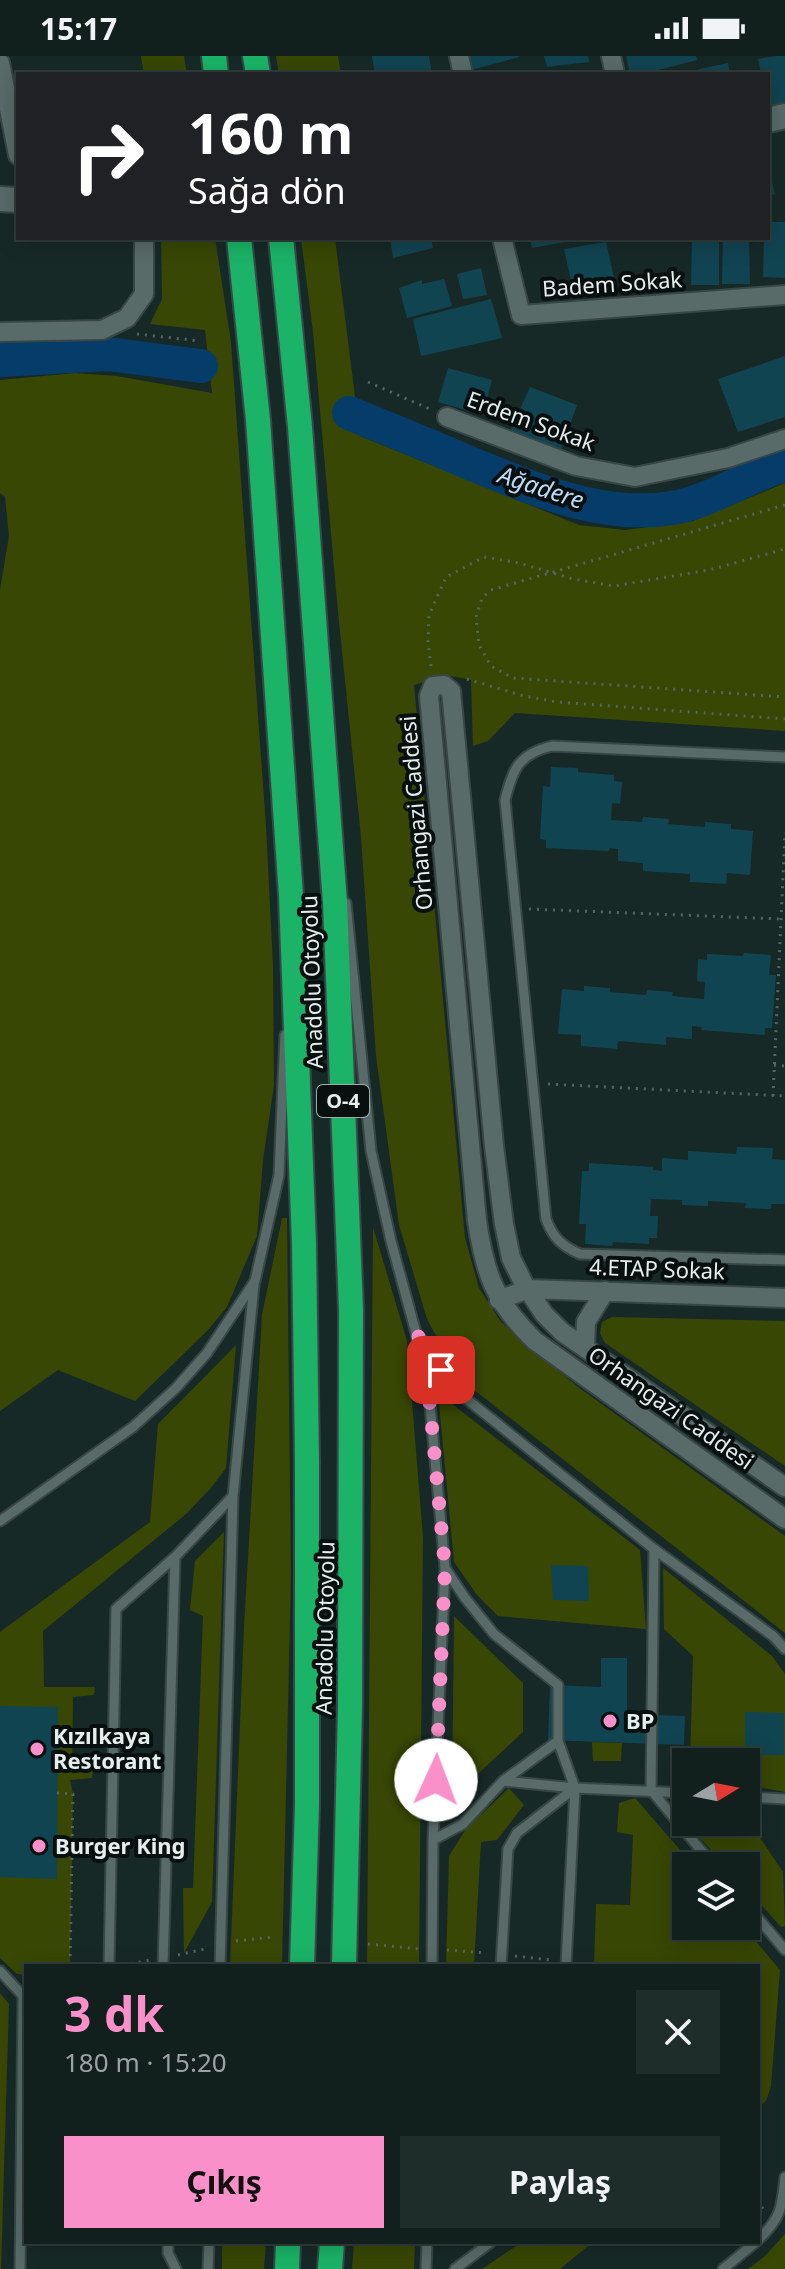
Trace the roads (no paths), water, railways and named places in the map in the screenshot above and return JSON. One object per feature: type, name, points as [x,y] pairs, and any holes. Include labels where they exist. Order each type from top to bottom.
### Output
[{"type":"highway","name":"Anadolu Otoyolu","points":[[239,240],[258,420],[291,896],[303,1229],[307,1461],[307,1789],[302,1964]]},
{"type":"highway","name":"Anadolu Otoyolu","points":[[281,240],[300,427],[335,903],[351,1310],[351,1676],[344,1964]]},
{"type":"highway","points":[[287,2269],[288,2244]]},
{"type":"highway","points":[[330,2269],[332,2244]]},
{"type":"street","points":[[0,63],[16,145]]},
{"type":"street","points":[[0,332],[102,330],[127,318],[144,294],[144,240]]},
{"type":"street","name":"Badem Sokak","points":[[502,240],[521,315],[785,295]]},
{"type":"street","name":"Erdem Sokak","points":[[447,417],[576,466],[635,477],[728,458],[785,439]]},
{"type":"street","name":"Orhangazi Caddesi","points":[[785,1487],[562,1332],[544,1314],[511,1258],[494,1146],[451,691],[444,685],[433,686],[429,696],[477,1221],[482,1257],[499,1300],[511,1318],[535,1341],[785,1519]]},
{"type":"street","points":[[499,1300],[528,1289]]},
{"type":"street","name":"4.ETAP Sokak","points":[[528,1289],[785,1298]]},
{"type":"street","name":"Orhangazi Caddesi","points":[[585,1348],[586,1322],[605,1291]]},
{"type":"lane","points":[[311,579],[371,1151],[416,1333],[430,1405],[445,1568],[433,1840],[432,1964]]},
{"type":"lane","points":[[785,757],[573,745],[534,750],[519,762],[505,800],[546,1219],[552,1236],[563,1247],[580,1254],[785,1260]]},
{"type":"lane","points":[[219,1963],[222,1945],[233,1496],[255,1281],[279,1175],[291,896]]},
{"type":"lane","points":[[0,1521],[133,1427],[176,1388],[207,1353],[255,1281]]},
{"type":"lane","points":[[416,1333],[454,1389],[654,1549],[773,1636],[785,1649]]},
{"type":"lane","points":[[109,1964],[116,1609],[175,1557],[233,1496]]},
{"type":"lane","points":[[654,1549],[651,1790],[702,1852]]},
{"type":"lane","points":[[163,1962],[175,1557]]},
{"type":"lane","points":[[445,1568],[494,1634],[558,1685],[558,1741],[575,1788],[566,1964]]},
{"type":"lane","points":[[433,1840],[463,1824],[503,1781],[558,1741]]},
{"type":"lane","points":[[503,1781],[672,1792]]},
{"type":"lane","points":[[501,1964],[508,1849],[517,1833],[575,1788]]},
{"type":"lane","points":[[760,1798],[785,1799]]},
{"type":"lane","points":[[760,1921],[785,1950]]},
{"type":"lane","points":[[0,1971],[24,1998],[20,2269]]},
{"type":"lane","points":[[760,2238],[781,2213],[785,2177]]},
{"type":"lane","points":[[168,2244],[168,2253],[176,2269]]},
{"type":"lane","points":[[208,2269],[209,2244]]},
{"type":"lane","points":[[426,2269],[427,2244]]},
{"type":"lane","points":[[455,2269],[486,2244]]},
{"type":"lane","points":[[723,2269],[753,2244]]},
{"type":"waterway","name":"Ağadere","points":[[0,360],[108,354],[201,366]]},
{"type":"waterway","name":"Ağadere","points":[[349,413],[544,492],[623,510],[678,507],[785,465]]},
{"type":"place","name":"BP","points":[[610,1721]]},
{"type":"place","name":"Kızılkaya Restorant","points":[[37,1749]]},
{"type":"place","name":"Burger King","points":[[39,1846]]}]
